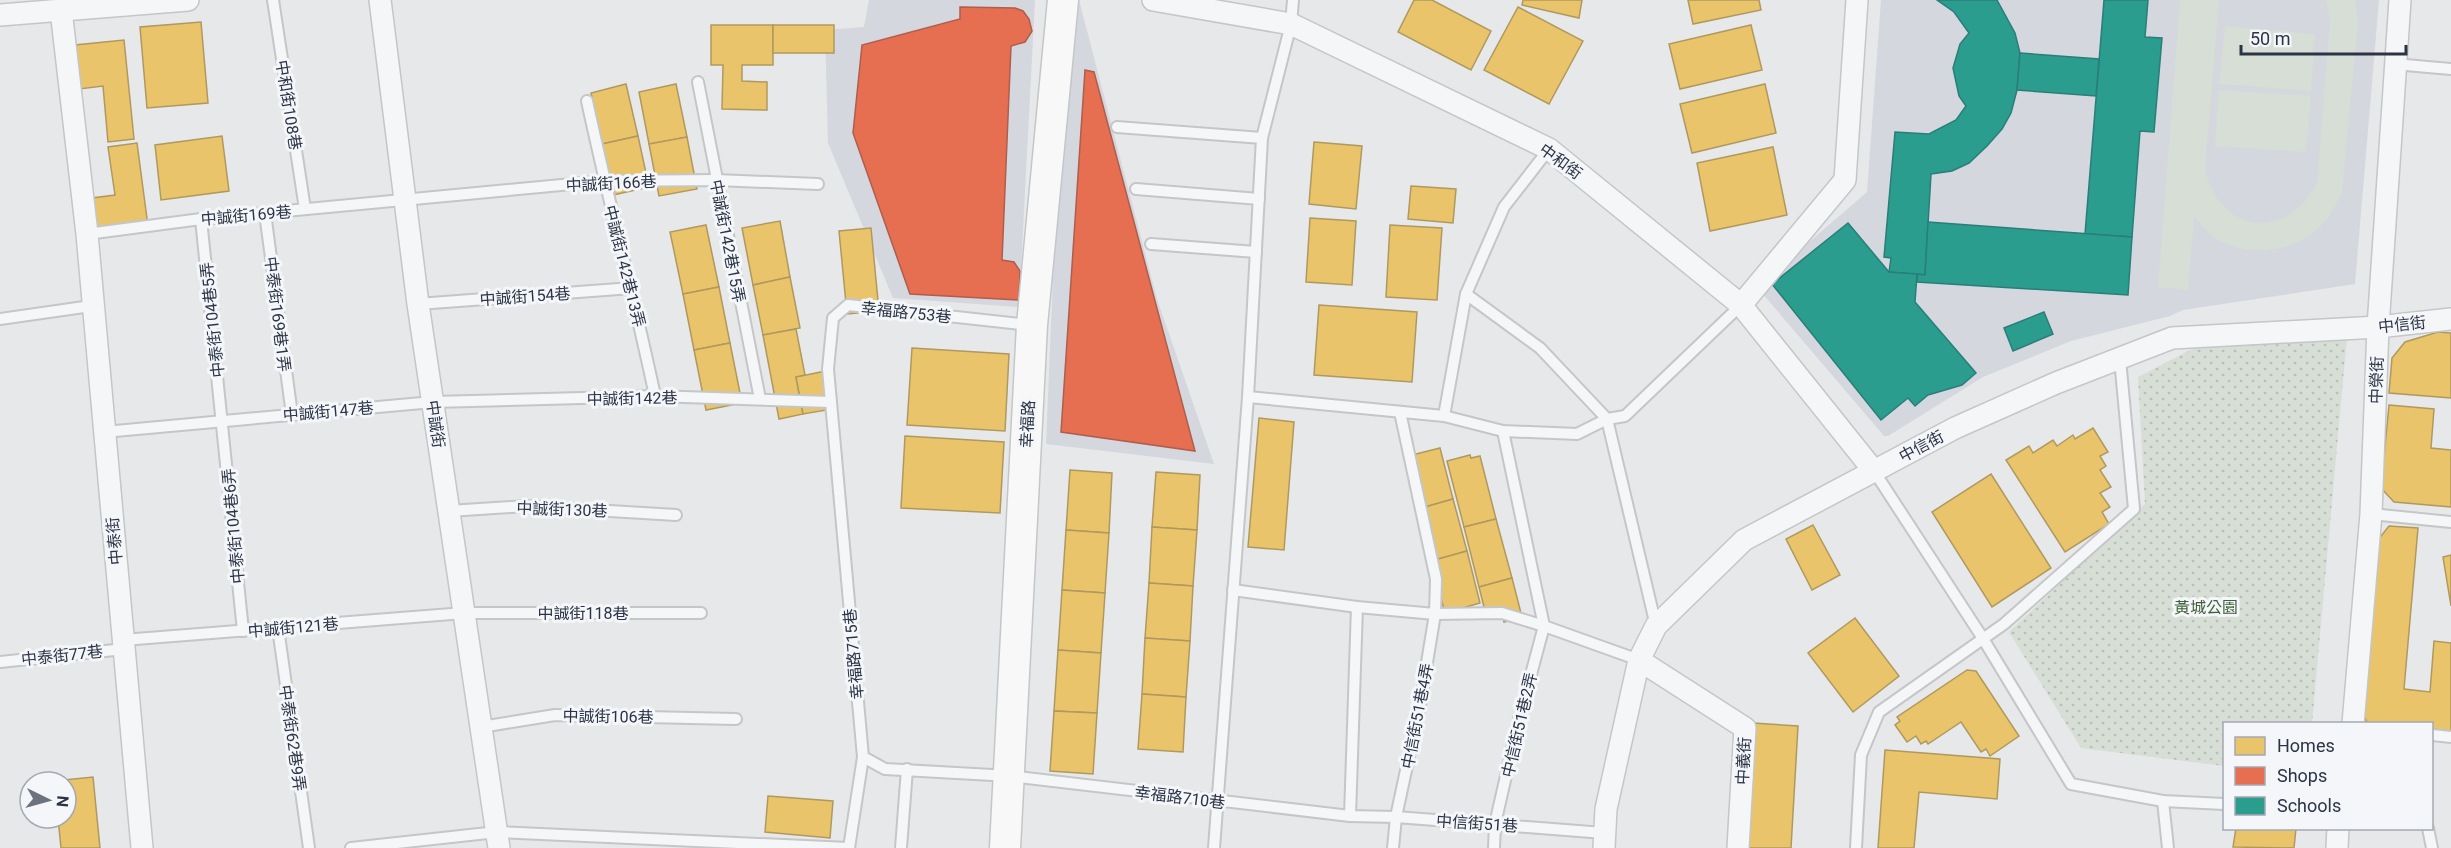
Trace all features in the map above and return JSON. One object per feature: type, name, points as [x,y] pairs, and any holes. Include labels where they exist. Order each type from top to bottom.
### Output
[{"type":"street","points":[[0,15],[188,0]]},
{"type":"street","name":"中誠街","points":[[380,0],[418,304],[498,840]]},
{"type":"street","name":"幸福路","points":[[1005,848],[1032,325],[1063,0]]},
{"type":"street","name":"中和街","points":[[1153,0],[1291,24],[1549,149],[1741,306],[1874,471]]},
{"type":"street","points":[[1741,306],[1845,180],[1857,0]]},
{"type":"street","name":"中榮街","points":[[2353,722],[2371,514],[2378,327],[2400,0]]},
{"type":"street","name":"中泰街","points":[[61,10],[87,234],[142,848]]},
{"type":"street","name":"中信街","points":[[1604,841],[1606,808],[1639,660],[1656,626],[1744,540],[1955,428],[2056,383],[2172,339],[2378,327],[2451,319]]},
{"type":"street","name":"中義街","points":[[1639,660],[1745,728],[1738,848]]},
{"type":"street","points":[[2337,848],[2338,830]]},
{"type":"lane","name":"中和街108巷","points":[[273,0],[305,209]]},
{"type":"lane","points":[[1214,848],[1248,397],[1262,138],[1291,24],[1293,0]]},
{"type":"lane","points":[[2394,64],[2451,69]]},
{"type":"lane","name":"中誠街142巷15弄","points":[[698,82],[760,399]]},
{"type":"lane","name":"中誠街142巷13弄","points":[[587,101],[604,181],[632,288],[655,396]]},
{"type":"lane","points":[[1117,127],[1262,138]]},
{"type":"lane","points":[[1444,416],[1466,294],[1504,207],[1549,149]]},
{"type":"lane","name":"中誠街166巷","points":[[405,200],[604,181],[716,180],[818,184]]},
{"type":"lane","points":[[1136,189],[1259,199]]},
{"type":"lane","name":"中誠街169巷","points":[[87,234],[201,219],[405,200]]},
{"type":"lane","name":"中泰街169巷1弄","points":[[265,213],[292,414]]},
{"type":"lane","name":"中泰街104巷5弄","points":[[201,219],[223,421]]},
{"type":"lane","points":[[1151,244],[1256,252]]},
{"type":"lane","name":"中誠街154巷","points":[[418,304],[632,288]]},
{"type":"lane","points":[[1466,294],[1540,348],[1607,419],[1656,626]]},
{"type":"lane","name":"幸福路753巷","points":[[831,402],[828,369],[832,318],[848,305],[1032,325]]},
{"type":"lane","points":[[0,320],[92,306]]},
{"type":"lane","points":[[1248,397],[1444,416],[1503,431],[1577,434],[1607,419],[1625,416],[1741,306]]},
{"type":"lane","points":[[1856,848],[1861,754],[1880,712],[2004,624],[2134,509],[2120,359]]},
{"type":"lane","name":"中誠街142巷","points":[[433,402],[655,396],[831,402]]},
{"type":"lane","name":"中誠街147巷","points":[[104,432],[433,402]]},
{"type":"lane","name":"幸福路715巷","points":[[831,402],[862,757],[849,848]]},
{"type":"lane","name":"中信街51巷4弄","points":[[1393,848],[1396,817],[1420,705],[1435,614],[1436,579],[1400,412]]},
{"type":"lane","name":"中泰街104巷6弄","points":[[223,421],[243,631]]},
{"type":"lane","points":[[1503,431],[1544,626]]},
{"type":"lane","points":[[1874,471],[1982,638],[2071,784],[2163,801],[2223,804]]},
{"type":"lane","name":"中誠街130巷","points":[[449,511],[527,506],[676,515]]},
{"type":"lane","points":[[2371,514],[2451,522]]},
{"type":"lane","points":[[1233,590],[1357,607],[1435,614],[1502,614],[1544,626],[1639,660]]},
{"type":"lane","points":[[1350,816],[1357,607]]},
{"type":"lane","name":"中誠街121巷","points":[[123,644],[243,631],[464,613]]},
{"type":"lane","name":"中誠街118巷","points":[[464,613],[701,613]]},
{"type":"lane","name":"中信街51巷2弄","points":[[1494,848],[1495,824],[1519,719],[1544,626]]},
{"type":"lane","name":"中泰街62巷9弄","points":[[278,628],[309,848]]},
{"type":"lane","name":"中泰街77巷","points":[[0,662],[123,644]]},
{"type":"lane","name":"中誠街106巷","points":[[481,727],[555,715],[736,719]]},
{"type":"lane","points":[[2433,735],[2451,737]]},
{"type":"lane","points":[[862,757],[885,769],[1010,776]]},
{"type":"lane","points":[[901,848],[907,769]]},
{"type":"lane","name":"幸福路710巷","points":[[1010,776],[1350,816]]},
{"type":"lane","points":[[2163,801],[2168,848]]},
{"type":"lane","name":"中信街51巷","points":[[1350,816],[1495,824],[1604,841]]},
{"type":"lane","points":[[2428,830],[2432,848]]},
{"type":"lane","points":[[351,848],[498,840],[849,848]]},
{"type":"shaded area","points":[[869,0],[1035,0],[1019,307],[893,298],[828,143],[825,30],[864,27]]},
{"type":"shaded area","points":[[1075,0],[1079,0],[1157,299],[1214,464],[1046,444],[1064,13]]},
{"type":"shaded area","points":[[1881,0],[2379,0],[2355,284],[2183,310],[2170,316],[2071,341],[1983,377],[1888,436],[1884,436],[1757,287],[1867,192]]},
{"type":"green space","points":[[2180,0],[2219,0],[2205,169],[2213,191],[2224,207],[2239,218],[2255,222],[2272,222],[2289,215],[2304,202],[2317,183],[2330,20],[2326,0],[2355,0],[2358,23],[2342,192],[2331,213],[2319,228],[2306,237],[2292,244],[2261,250],[2246,249],[2217,239],[2194,216],[2188,290],[2158,287]]},
{"type":"green space","points":[[2225,26],[2315,34],[2311,91],[2219,84]]},
{"type":"green space","points":[[2219,90],[2311,96],[2306,152],[2215,146]]},
{"type":"green space","name":"黃城公園","points":[[2347,336],[2312,722],[2223,722],[2223,766],[2081,748],[2009,632],[2145,504],[2138,377],[2196,347]]},
{"type":"building: Homes","points":[[1414,0],[1432,0],[1491,31],[1471,70],[1398,32]]},
{"type":"building: Homes","points":[[1523,0],[1582,0],[1579,18],[1522,5]]},
{"type":"building: Homes","points":[[1688,0],[1759,0],[1761,10],[1693,24]]},
{"type":"building: Homes","points":[[1518,7],[1583,41],[1549,104],[1484,70]]},
{"type":"building: Homes","points":[[201,22],[208,103],[147,108],[140,27]]},
{"type":"building: Homes","points":[[711,25],[773,25],[773,65],[742,65],[742,81],[767,82],[767,110],[722,109],[723,65],[711,65]]},
{"type":"building: Homes","points":[[773,25],[834,25],[834,53],[773,53]]},
{"type":"building: Homes","points":[[1751,25],[1762,70],[1680,89],[1669,44]]},
{"type":"building: Homes","points":[[124,40],[134,139],[108,142],[103,86],[79,89],[75,45]]},
{"type":"building: Homes","points":[[626,84],[638,136],[602,144],[591,93]]},
{"type":"building: Homes","points":[[676,84],[687,137],[649,144],[639,92]]},
{"type":"building: Homes","points":[[1765,84],[1776,133],[1692,153],[1680,104]]},
{"type":"building: Homes","points":[[222,136],[229,191],[161,200],[155,145]]},
{"type":"building: Homes","points":[[638,136],[649,187],[613,195],[602,144]]},
{"type":"building: Homes","points":[[687,137],[697,189],[659,196],[649,144]]},
{"type":"building: Homes","points":[[1314,142],[1362,146],[1356,209],[1309,204]]},
{"type":"building: Homes","points":[[137,143],[148,226],[89,235],[84,199],[115,195],[108,147]]},
{"type":"building: Homes","points":[[1773,147],[1787,215],[1710,231],[1697,163]]},
{"type":"building: Homes","points":[[1411,186],[1456,189],[1453,223],[1408,219]]},
{"type":"building: Homes","points":[[1310,218],[1356,221],[1352,285],[1306,282]]},
{"type":"building: Homes","points":[[780,221],[790,277],[753,285],[742,228]]},
{"type":"building: Homes","points":[[706,225],[719,287],[683,294],[670,232]]},
{"type":"building: Homes","points":[[1390,225],[1442,228],[1437,300],[1386,297]]},
{"type":"building: Homes","points":[[871,228],[879,311],[847,314],[839,231]]},
{"type":"building: Homes","points":[[790,277],[800,328],[763,335],[753,285]]},
{"type":"building: Homes","points":[[719,287],[730,343],[694,350],[683,294]]},
{"type":"building: Homes","points":[[1319,305],[1417,312],[1412,382],[1314,375]]},
{"type":"building: Homes","points":[[796,329],[805,375],[796,377],[803,414],[779,419],[763,335]]},
{"type":"building: Homes","points":[[2438,332],[2451,333],[2451,398],[2389,393],[2392,358],[2405,342]]},
{"type":"building: Homes","points":[[730,343],[742,403],[706,410],[694,350]]},
{"type":"building: Homes","points":[[912,348],[1009,354],[1005,431],[907,425]]},
{"type":"building: Homes","points":[[826,371],[833,409],[803,414],[796,377]]},
{"type":"building: Homes","points":[[2389,405],[2434,409],[2431,448],[2451,450],[2451,507],[2394,502],[2381,488]]},
{"type":"building: Homes","points":[[1259,418],[1294,422],[1284,550],[1248,547]]},
{"type":"building: Homes","points":[[2093,428],[2108,452],[2100,456],[2106,466],[2100,470],[2111,487],[2100,493],[2110,507],[2102,512],[2109,524],[2065,552],[2006,460],[2029,446],[2033,453],[2053,440],[2057,446],[2073,435],[2075,439]]},
{"type":"building: Homes","points":[[905,436],[1004,442],[1000,513],[901,508]]},
{"type":"building: Homes","points":[[1440,448],[1453,499],[1418,509],[1404,457]]},
{"type":"building: Homes","points":[[1470,455],[1471,458],[1480,456],[1496,519],[1464,527],[1447,461]]},
{"type":"building: Homes","points":[[1070,470],[1112,473],[1109,533],[1066,530]]},
{"type":"building: Homes","points":[[1156,472],[1200,475],[1197,530],[1152,527]]},
{"type":"building: Homes","points":[[1991,474],[2051,568],[1992,607],[1932,512]]},
{"type":"building: Homes","points":[[1453,499],[1467,551],[1431,561],[1418,509]]},
{"type":"building: Homes","points":[[1496,519],[1512,578],[1479,587],[1464,527]]},
{"type":"building: Homes","points":[[1813,525],[1840,575],[1812,590],[1786,539]]},
{"type":"building: Homes","points":[[2389,526],[2418,528],[2404,689],[2430,692],[2434,641],[2451,643],[2451,731],[2433,729],[2433,722],[2367,722],[2361,710],[2377,541]]},
{"type":"building: Homes","points":[[1152,527],[1197,530],[1193,586],[1149,583]]},
{"type":"building: Homes","points":[[1066,530],[1109,533],[1105,593],[1062,590]]},
{"type":"building: Homes","points":[[1467,551],[1480,603],[1445,613],[1431,561]]},
{"type":"building: Homes","points":[[2451,555],[2451,606],[2443,557]]},
{"type":"building: Homes","points":[[1512,578],[1522,617],[1504,622],[1503,617],[1496,619],[1494,609],[1485,611],[1479,587]]},
{"type":"building: Homes","points":[[1149,583],[1193,586],[1190,641],[1145,638]]},
{"type":"building: Homes","points":[[1062,590],[1105,593],[1101,653],[1058,650]]},
{"type":"building: Homes","points":[[1855,618],[1899,676],[1853,712],[1808,653]]},
{"type":"building: Homes","points":[[1145,638],[1190,641],[1186,697],[1142,694]]},
{"type":"building: Homes","points":[[1058,650],[1101,653],[1097,713],[1054,711]]},
{"type":"building: Homes","points":[[1967,670],[1976,671],[2019,736],[1990,756],[1986,749],[1981,752],[1961,722],[1928,744],[1926,741],[1921,744],[1916,736],[1907,742],[1895,725],[1900,721],[1897,717]]},
{"type":"building: Homes","points":[[1142,694],[1186,697],[1183,752],[1138,749]]},
{"type":"building: Homes","points":[[1054,711],[1097,713],[1093,774],[1050,771]]},
{"type":"building: Homes","points":[[1753,723],[1798,726],[1791,848],[1746,848]]},
{"type":"building: Homes","points":[[1885,750],[2000,759],[1997,799],[1919,792],[1914,848],[1878,848]]},
{"type":"building: Homes","points":[[93,777],[100,848],[61,848],[59,830],[78,830],[78,779]]},
{"type":"building: Homes","points":[[768,796],[833,801],[830,838],[765,832]]},
{"type":"building: Homes","points":[[2236,830],[2296,830],[2294,848],[2233,847]]},
{"type":"building: Shops","points":[[960,7],[1015,8],[1023,11],[1029,19],[1032,31],[1025,42],[1011,46],[1002,260],[1014,262],[1020,271],[1019,300],[910,294],[853,133],[862,45],[960,19]]},
{"type":"building: Shops","points":[[1085,70],[1094,72],[1195,451],[1061,432]]},
{"type":"building: Schools","points":[[1937,0],[1997,0],[2015,33],[2020,53],[2017,90],[2011,113],[2002,129],[1987,146],[1969,163],[1952,171],[1931,174],[1925,275],[1889,272],[1891,258],[1884,257],[1895,132],[1929,134],[1956,120],[1966,106],[1959,96],[1953,68],[1960,44],[1969,33],[1954,12]]},
{"type":"building: Schools","points":[[2104,0],[2148,0],[2145,37],[2162,38],[2154,132],[2140,131],[2132,237],[2085,234]]},
{"type":"building: Schools","points":[[2020,53],[2099,59],[2096,96],[2017,90]]},
{"type":"building: Schools","points":[[1928,222],[2132,237],[2128,295],[1917,282],[1917,274],[1925,275]]},
{"type":"building: Schools","points":[[1848,223],[1889,272],[1917,274],[1915,302],[1976,373],[1962,385],[1928,395],[1915,406],[1908,398],[1881,420],[1772,284]]},
{"type":"building: Schools","points":[[2044,312],[2053,334],[2013,351],[2004,328]]}]
